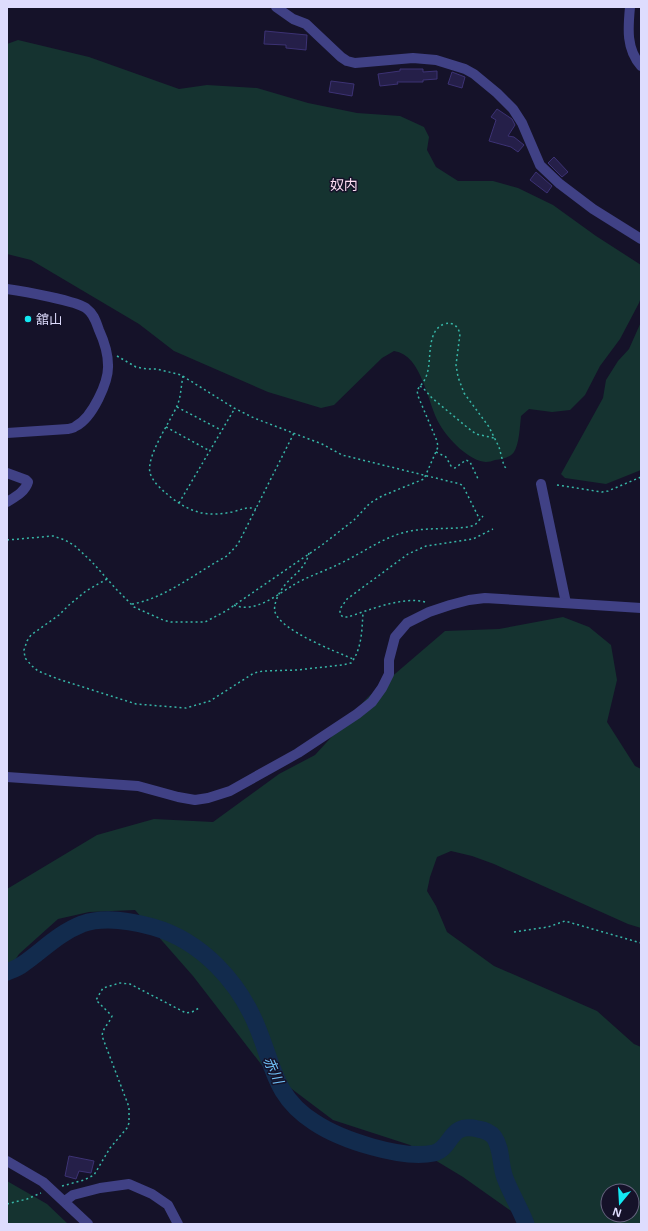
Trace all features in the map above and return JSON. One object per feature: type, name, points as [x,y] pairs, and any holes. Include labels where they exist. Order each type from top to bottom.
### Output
[{"type":"street","points":[[276,7],[293,19],[306,24],[347,61],[355,63],[413,58],[436,60],[465,69],[474,74],[497,93],[513,110],[522,123],[540,165],[560,184],[593,209],[641,239]]},
{"type":"street","points":[[630,7],[628,37],[632,51],[641,66]]},
{"type":"street","points":[[7,289],[86,307],[93,314],[105,348],[108,366],[101,394],[93,409],[76,427],[68,429],[7,433]]},
{"type":"street","points":[[7,473],[28,482],[27,486],[17,496],[7,502]]},
{"type":"street","points":[[540,484],[566,603]]},
{"type":"street","points":[[7,777],[138,786],[195,800],[208,798],[230,791],[298,753],[357,714],[372,702],[382,688],[389,674],[389,660],[395,637],[408,623],[431,612],[469,600],[485,598],[641,608]]},
{"type":"street","points":[[7,1161],[27,1172],[50,1189],[65,1201],[88,1224]]},
{"type":"street","points":[[65,1201],[73,1195],[100,1188],[129,1184],[152,1194],[168,1204],[178,1224]]},
{"type":"path","points":[[7,540],[53,536],[65,540],[76,546],[134,607],[150,615],[170,622],[205,622],[226,611],[310,553],[354,520],[370,503],[382,496],[424,479],[438,447],[417,390],[423,383],[428,372],[431,344],[434,333],[440,326],[449,323],[455,325],[460,334],[456,365],[458,377],[464,393],[489,427],[498,447],[504,466],[508,470]]},
{"type":"path","points":[[105,348],[136,367],[167,371],[183,376],[218,399],[254,418],[322,444],[342,455],[452,481],[463,486],[480,520]]},
{"type":"path","points":[[183,376],[177,407],[155,449],[150,462],[152,479],[179,503],[193,510],[210,514],[226,513],[250,507],[256,509]]},
{"type":"path","points":[[420,386],[432,398],[476,434],[494,438]]},
{"type":"path","points":[[177,407],[221,431]]},
{"type":"path","points":[[179,503],[235,408]]},
{"type":"path","points":[[166,427],[210,451]]},
{"type":"path","points":[[131,604],[146,601],[165,592],[227,556],[238,544],[294,433]]},
{"type":"path","points":[[436,452],[446,457],[451,466],[455,468],[466,460],[470,462],[479,481]]},
{"type":"path","points":[[557,485],[602,492],[608,491],[641,476]]},
{"type":"path","points":[[234,605],[238,607],[259,605],[296,583],[339,564],[385,539],[417,530],[468,527],[475,524],[483,516]]},
{"type":"path","points":[[431,612],[426,603],[410,600],[380,606],[348,617],[343,617],[340,614],[340,609],[347,599],[408,554],[426,546],[473,539],[493,529]]},
{"type":"path","points":[[310,553],[308,559],[297,574],[281,589],[275,605],[275,612],[280,620],[294,632],[354,659]]},
{"type":"path","points":[[107,579],[86,591],[59,615],[31,636],[27,641],[24,650],[25,658],[38,671],[136,704],[186,708],[210,701],[254,673],[263,671],[297,670],[351,663],[358,651],[361,638],[362,612]]},
{"type":"path","points":[[514,932],[548,927],[565,921],[641,943]]},
{"type":"path","points":[[7,1204],[26,1199],[50,1189],[84,1180],[94,1175],[110,1148],[127,1128],[129,1123],[129,1107],[102,1036],[103,1030],[111,1020],[112,1016],[96,1000],[103,988],[120,983],[130,984],[164,1003],[186,1012],[192,1012],[199,1008]]},
{"type":"green space","points":[[18,40],[89,57],[179,89],[207,85],[257,88],[308,103],[357,113],[400,116],[424,127],[429,137],[427,150],[436,167],[458,181],[493,181],[518,188],[553,205],[596,236],[641,265],[641,297],[639,303],[620,339],[600,366],[585,395],[570,410],[552,412],[529,409],[521,416],[516,449],[510,456],[503,459],[487,462],[479,461],[466,454],[454,443],[444,431],[435,416],[423,382],[412,361],[404,354],[394,351],[382,358],[334,405],[321,408],[268,392],[174,351],[139,324],[31,260],[7,254],[7,44]]},
{"type":"green space","points":[[641,322],[641,470],[606,484],[565,478],[561,474],[603,398],[606,380],[618,361],[629,349]]},
{"type":"green space","points":[[563,617],[589,627],[611,645],[617,680],[607,722],[635,766],[641,769],[641,928],[628,924],[494,864],[472,856],[451,851],[437,857],[427,891],[436,906],[447,932],[494,966],[597,1011],[634,1044],[641,1047],[641,1224],[532,1224],[463,1177],[410,1145],[333,1120],[264,1068],[193,976],[135,910],[89,912],[58,919],[19,954],[7,972],[7,889],[97,835],[154,819],[213,822],[279,774],[315,755],[368,697],[445,631],[499,629]]},
{"type":"green space","points":[[7,1181],[47,1204],[68,1224],[7,1224]]},
{"type":"building","points":[[265,31],[307,35],[306,50],[286,48],[286,45],[264,44]]},
{"type":"building","points":[[400,69],[423,69],[423,72],[437,71],[437,79],[423,80],[423,82],[397,82],[398,84],[380,86],[378,74],[400,71]]},
{"type":"building","points":[[452,72],[465,77],[462,88],[448,84]]},
{"type":"building","points":[[331,81],[354,84],[352,96],[329,92]]},
{"type":"building","points":[[497,109],[512,119],[515,125],[508,136],[514,137],[524,145],[518,152],[511,147],[489,141],[496,120],[491,117]]},
{"type":"building","points":[[554,157],[568,172],[562,177],[548,163]]},
{"type":"building","points":[[536,172],[552,186],[547,193],[530,180]]},
{"type":"building","points":[[69,1156],[94,1161],[91,1173],[79,1171],[76,1179],[65,1176]]},
{"type":"waterway","name":"赤川","points":[[7,972],[21,965],[66,932],[82,924],[100,920],[127,921],[153,927],[188,942],[217,966],[230,980],[241,996],[258,1029],[277,1081],[283,1092],[301,1112],[326,1129],[355,1142],[406,1154],[434,1153],[445,1146],[452,1136],[461,1129],[480,1129],[487,1132],[497,1141],[505,1178],[526,1224]]},
{"type":"place","name":"舘山","points":[[28,319]]},
{"type":"district","name":"奴内","points":[[344,184]]}]
